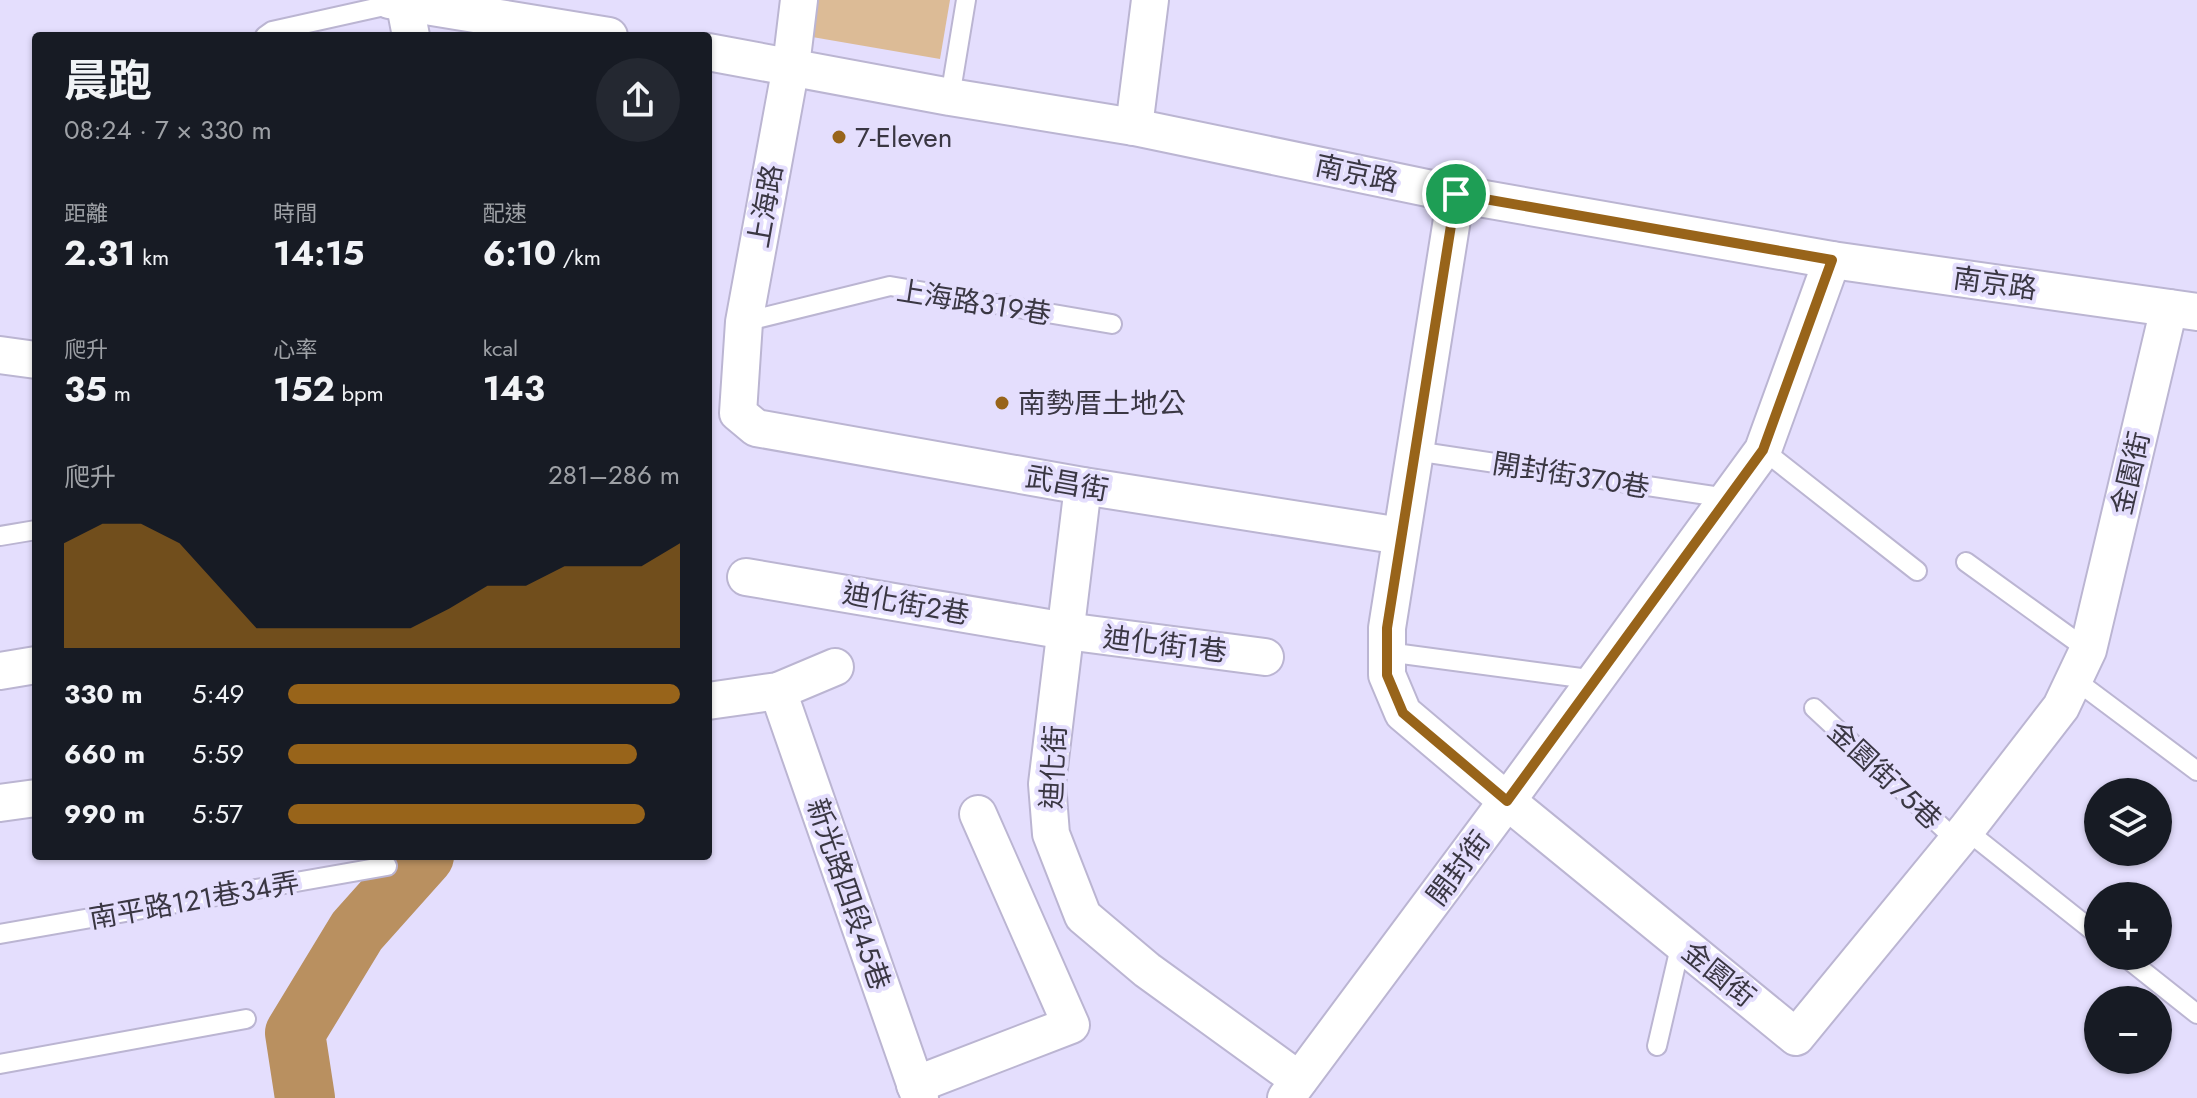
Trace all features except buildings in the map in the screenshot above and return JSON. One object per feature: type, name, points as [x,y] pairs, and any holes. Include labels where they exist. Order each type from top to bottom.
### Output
[{"type":"street","name":"上海路","points":[[738,413],[744,322],[791,66],[799,0]]},
{"type":"street","points":[[1134,127],[1150,0]]},
{"type":"street","points":[[402,10],[577,32]]},
{"type":"street","name":"南京路","points":[[712,53],[1134,127],[1456,194],[1832,260],[2183,310]]},
{"type":"street","name":"金園街","points":[[1456,194],[1387,628],[1387,675],[1403,713],[1796,1037],[1962,836],[2061,707],[2081,664],[2183,310]]},
{"type":"street","name":"開封街","points":[[1294,1092],[1763,450],[1832,260]]},
{"type":"street","points":[[0,355],[32,359]]},
{"type":"street","name":"武昌街","points":[[738,413],[756,428],[1083,486],[1401,536]]},
{"type":"street","name":"迪化街","points":[[1083,486],[1047,784],[1051,834],[1083,916],[1294,1092]]},
{"type":"street","name":"迪化街2巷","points":[[746,577],[1066,631]]},
{"type":"street","name":"迪化街1巷","points":[[1066,631],[1265,657]]},
{"type":"street","points":[[0,671],[32,666]]},
{"type":"street","points":[[712,692],[778,691],[835,667]]},
{"type":"street","name":"新光路四段45巷","points":[[778,691],[918,1091]]},
{"type":"street","points":[[0,803],[32,799]]},
{"type":"street","points":[[918,1091],[1071,1025],[978,814]]},
{"type":"lane","points":[[950,97],[966,0]]},
{"type":"lane","points":[[271,32],[402,10]]},
{"type":"lane","name":"上海路319巷","points":[[744,322],[890,286],[1112,324]]},
{"type":"lane","points":[[1763,450],[1917,571]]},
{"type":"lane","name":"開封街370巷","points":[[1415,451],[1727,498]]},
{"type":"lane","points":[[0,536],[32,531]]},
{"type":"lane","points":[[1966,562],[2197,771]]},
{"type":"lane","points":[[1387,652],[1596,680]]},
{"type":"lane","name":"金園街75巷","points":[[1814,708],[1962,836],[2084,925]]},
{"type":"lane","name":"南平路121巷34弄","points":[[0,934],[387,866]]},
{"type":"lane","points":[[1657,1046],[1681,943]]},
{"type":"lane","points":[[2142,970],[2197,1014]]},
{"type":"lane","points":[[0,1064],[246,1019]]},
{"type":"shaded area","points":[[795,0],[950,0],[940,59],[789,33]]},
{"type":"waterway","points":[[305,1098],[295,1033],[357,931],[420,860]]},
{"type":"place","name":"7-Eleven","points":[[839,137]]},
{"type":"place","name":"南勢厝土地公","points":[[1002,403]]},
{"type":"route","points":[[1456,194],[1832,260],[1763,450],[1507,801],[1403,713],[1387,675],[1387,628],[1456,194]]}]
